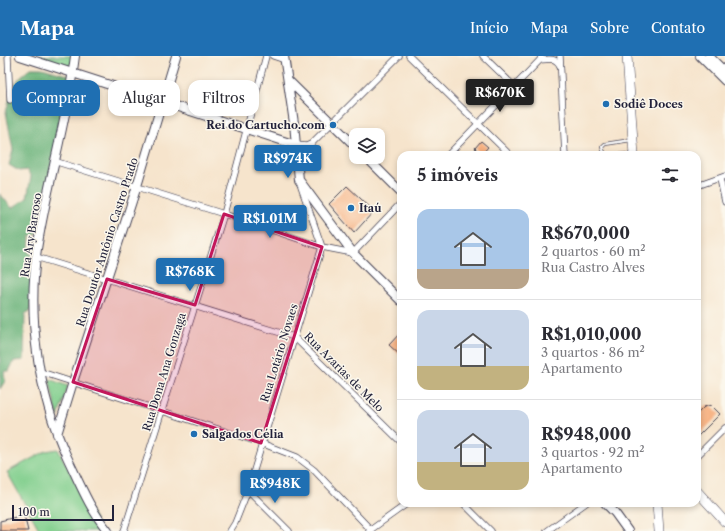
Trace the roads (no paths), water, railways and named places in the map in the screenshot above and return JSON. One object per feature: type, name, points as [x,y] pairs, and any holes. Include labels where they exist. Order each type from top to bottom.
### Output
[{"type":"main road","points":[[20,56],[108,84]]},
{"type":"main road","name":"Rua Ary Barroso","points":[[75,56],[73,73],[54,161],[36,257],[33,299],[41,372],[57,435],[88,500],[108,531]]},
{"type":"main road","name":"Rua Doutor Antônio Castro Prado","points":[[169,80],[176,56]]},
{"type":"main road","points":[[627,56],[634,151]]},
{"type":"main road","points":[[700,56],[725,81]]},
{"type":"main road","points":[[709,56],[725,72]]},
{"type":"main road","points":[[284,58],[296,145],[298,180],[353,253],[397,297]]},
{"type":"main road","points":[[288,80],[349,140]]},
{"type":"main road","points":[[180,108],[296,145]]},
{"type":"main road","name":"Rua Doutor Antônio Castro Prado","points":[[57,435],[73,382],[108,279],[158,116]]},
{"type":"main road","points":[[373,164],[397,188]]},
{"type":"main road","points":[[701,495],[725,522]]},
{"type":"main road","points":[[609,507],[628,531]]},
{"type":"main road","points":[[657,507],[659,531]]},
{"type":"street","points":[[8,56],[10,100]]},
{"type":"street","name":"Rua Dona Ana Gonzaga","points":[[124,531],[163,412],[224,214],[266,56]]},
{"type":"street","points":[[273,56],[284,58]]},
{"type":"street","points":[[296,145],[306,146],[310,144],[399,56]]},
{"type":"street","points":[[409,56],[506,151]]},
{"type":"street","points":[[483,56],[514,86]]},
{"type":"street","points":[[560,56],[565,151]]},
{"type":"street","points":[[452,151],[540,58],[551,58],[558,62],[560,67]]},
{"type":"street","points":[[54,161],[137,186],[322,247],[353,253],[397,207]]},
{"type":"street","points":[[701,185],[723,178],[725,202]]},
{"type":"street","points":[[298,180],[322,247]]},
{"type":"street","name":"Rua Lotário Novaes","points":[[230,531],[235,523],[248,490],[261,443],[322,247]]},
{"type":"street","name":"Rua Azarias de Melo","points":[[36,257],[195,305],[294,337],[397,438]]},
{"type":"street","points":[[41,372],[261,443],[297,457],[314,470],[370,530],[402,507]]},
{"type":"street","points":[[701,452],[725,428]]},
{"type":"street","points":[[248,490],[289,531]]},
{"type":"street","points":[[467,507],[491,531]]},
{"type":"street","points":[[547,531],[580,507]]},
{"type":"lane","points":[[602,151],[602,148],[605,144],[633,140]]},
{"type":"place","name":"Sodiê Doces","points":[[606,104]]},
{"type":"place","name":"Rei do Cartucho.com","points":[[333,125]]},
{"type":"place","name":"Itaú","points":[[351,208]]},
{"type":"place","name":"Salgados Célia","points":[[194,434]]}]
